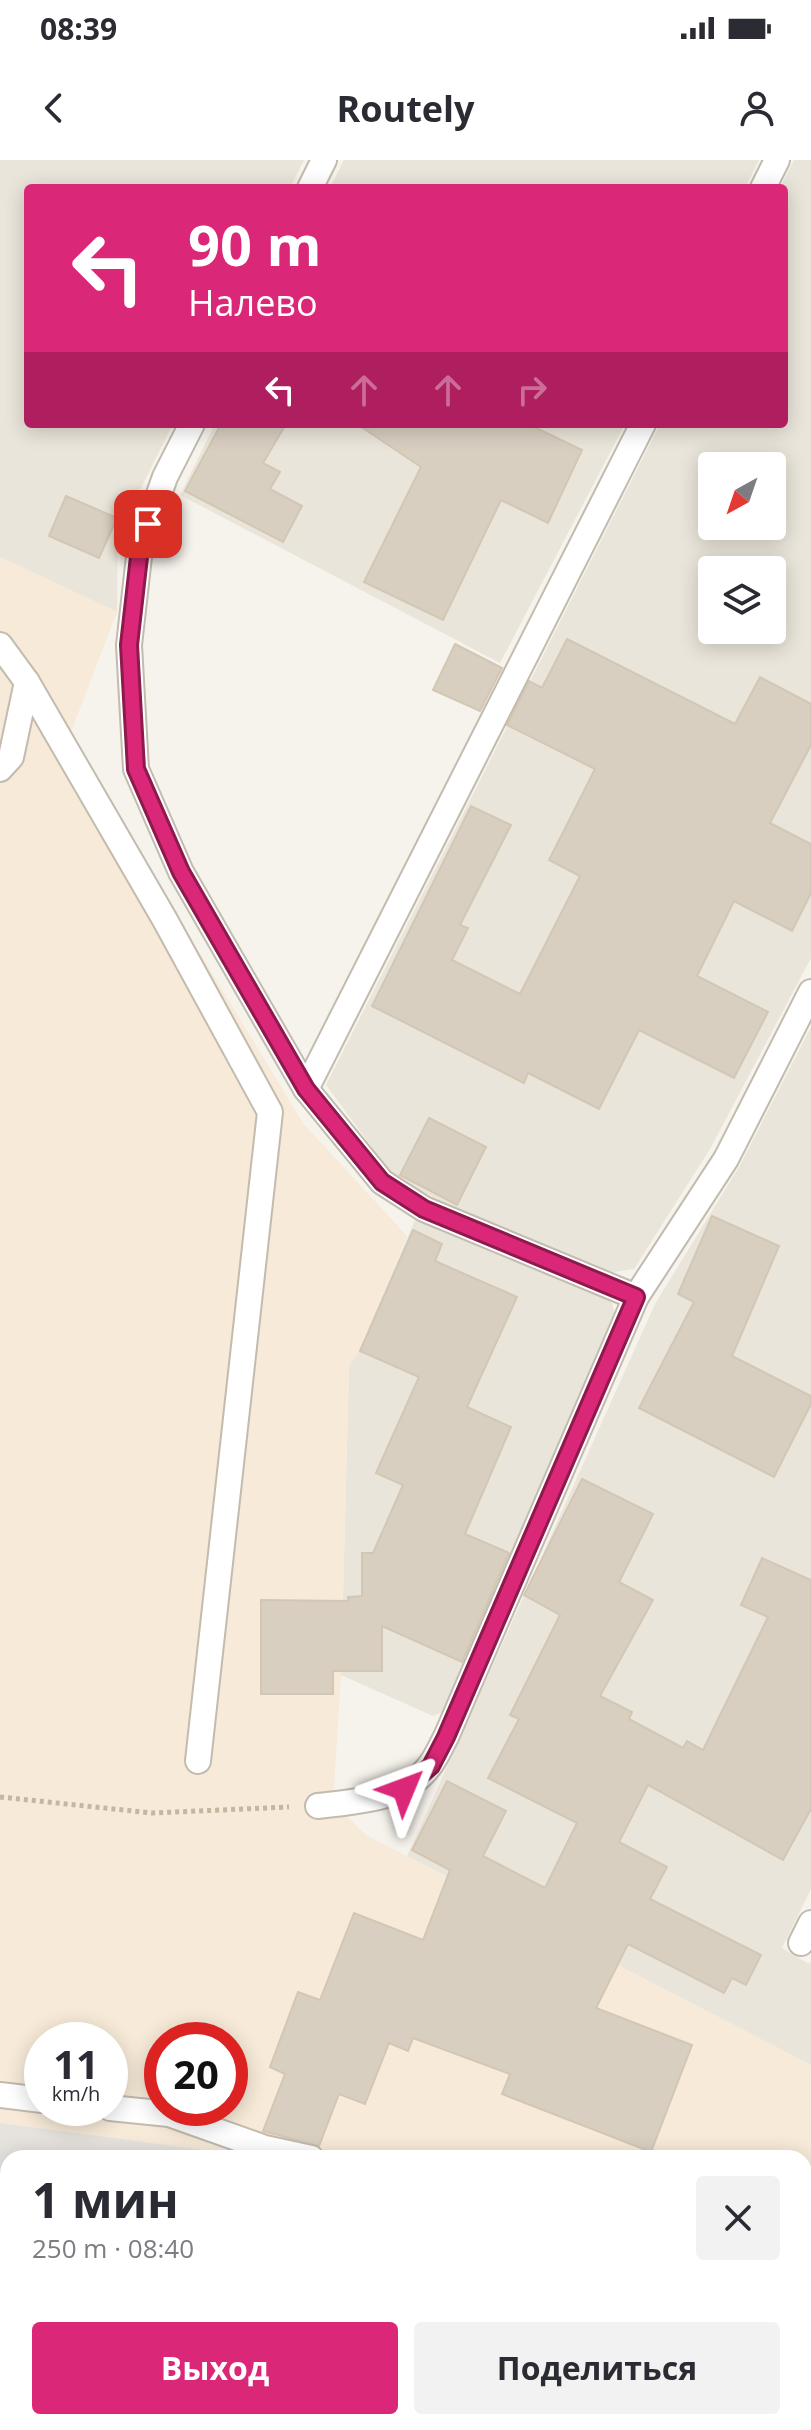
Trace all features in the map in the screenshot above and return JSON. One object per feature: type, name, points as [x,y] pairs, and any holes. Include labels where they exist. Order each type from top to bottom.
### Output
[{"type":"lane","points":[[312,184],[324,160]]},
{"type":"lane","points":[[765,184],[777,160]]},
{"type":"lane","points":[[190,428],[165,477],[140,548],[129,645],[136,769],[181,872],[306,1089],[382,1182],[424,1209],[636,1297]]},
{"type":"lane","points":[[306,1089],[641,428]]},
{"type":"lane","points":[[0,645],[27,682],[165,920],[270,1112],[198,1761]]},
{"type":"lane","points":[[0,769],[11,757],[27,682]]},
{"type":"lane","points":[[318,1806],[368,1800],[404,1789],[431,1766],[636,1297],[726,1159],[811,992]]},
{"type":"lane","points":[[0,2095],[24,2098]]},
{"type":"lane","points":[[128,2110],[169,2114],[274,2150]]},
{"type":"path","points":[[0,1797],[152,1813],[318,1806]]},
{"type":"shaded area","points":[[0,160],[304,160],[292,184],[24,184],[24,428],[171,428],[118,534],[117,612],[0,557]]},
{"type":"shaded area","points":[[344,160],[759,160],[747,184],[332,184]]},
{"type":"shaded area","points":[[794,160],[811,160],[811,958],[710,1149],[634,1269],[613,1272],[472,1217],[394,1177],[326,1085],[658,428],[788,428],[788,184],[782,184]]},
{"type":"shaded area","points":[[213,428],[623,428],[500,663],[180,495]]},
{"type":"shaded area","points":[[0,557],[117,612],[69,737],[303,1123],[407,1236],[357,1355],[349,1365],[341,1675],[333,1803],[366,1835],[811,2065],[811,2150],[201,2150],[0,2123]]},
{"type":"shaded area","points":[[811,1027],[811,1889],[782,1948],[809,1964],[811,1961],[811,2065],[407,1856],[655,1304],[739,1167]]},
{"type":"shaded area","points":[[415,1220],[610,1297],[615,1313],[445,1711],[433,1716],[341,1675],[349,1365],[357,1354]]},
{"type":"shaded area","points":[[0,2123],[201,2150],[0,2150]]},
{"type":"building","points":[[219,428],[284,428],[263,463],[280,472],[270,489],[302,506],[283,542],[185,491]]},
{"type":"building","points":[[363,428],[536,428],[582,450],[548,523],[501,500],[443,620],[364,582],[421,467]]},
{"type":"building","points":[[66,496],[117,518],[99,558],[49,536]]},
{"type":"building","points":[[567,639],[735,724],[760,677],[811,704],[811,745],[770,823],[811,844],[811,893],[792,931],[734,901],[697,976],[768,1012],[734,1078],[639,1030],[599,1109],[528,1073],[524,1083],[372,1006],[471,806],[511,825],[460,925],[468,928],[452,960],[520,994],[580,876],[549,860],[595,769],[507,725],[529,681],[542,688]]},
{"type":"building","points":[[455,644],[502,668],[480,711],[433,690]]},
{"type":"building","points":[[429,1118],[486,1147],[457,1205],[400,1175]]},
{"type":"building","points":[[712,1216],[779,1246],[732,1356],[811,1396],[811,1404],[774,1477],[639,1408],[694,1302],[678,1294]]},
{"type":"building","points":[[413,1230],[442,1244],[435,1261],[517,1297],[467,1407],[511,1427],[465,1534],[509,1553],[462,1662],[382,1626],[382,1671],[333,1671],[333,1694],[261,1694],[261,1600],[348,1601],[348,1597],[362,1596],[362,1553],[373,1553],[403,1485],[376,1473],[419,1377],[360,1351]]},
{"type":"building","points":[[582,1479],[653,1514],[619,1582],[653,1600],[600,1696],[632,1712],[629,1719],[683,1748],[687,1741],[703,1750],[768,1617],[741,1605],[762,1558],[811,1580],[811,1809],[783,1860],[648,1785],[619,1842],[667,1867],[650,1899],[761,1955],[746,1985],[732,1978],[724,1993],[628,1944],[596,2008],[692,2045],[652,2150],[502,2094],[510,2074],[413,2038],[408,2051],[389,2043],[365,2104],[339,2094],[319,2146],[263,2131],[285,2074],[270,2067],[298,1992],[320,2000],[354,1913],[423,1940],[450,1870],[412,1850],[447,1781],[506,1811],[483,1856],[545,1888],[577,1823],[488,1778],[519,1719],[510,1715],[560,1615],[524,1595]]},
{"type":"route","points":[[148,524],[140,548],[129,645],[136,769],[181,872],[306,1089],[382,1182],[424,1209],[636,1297],[446,1737],[431,1766],[404,1789]]}]
